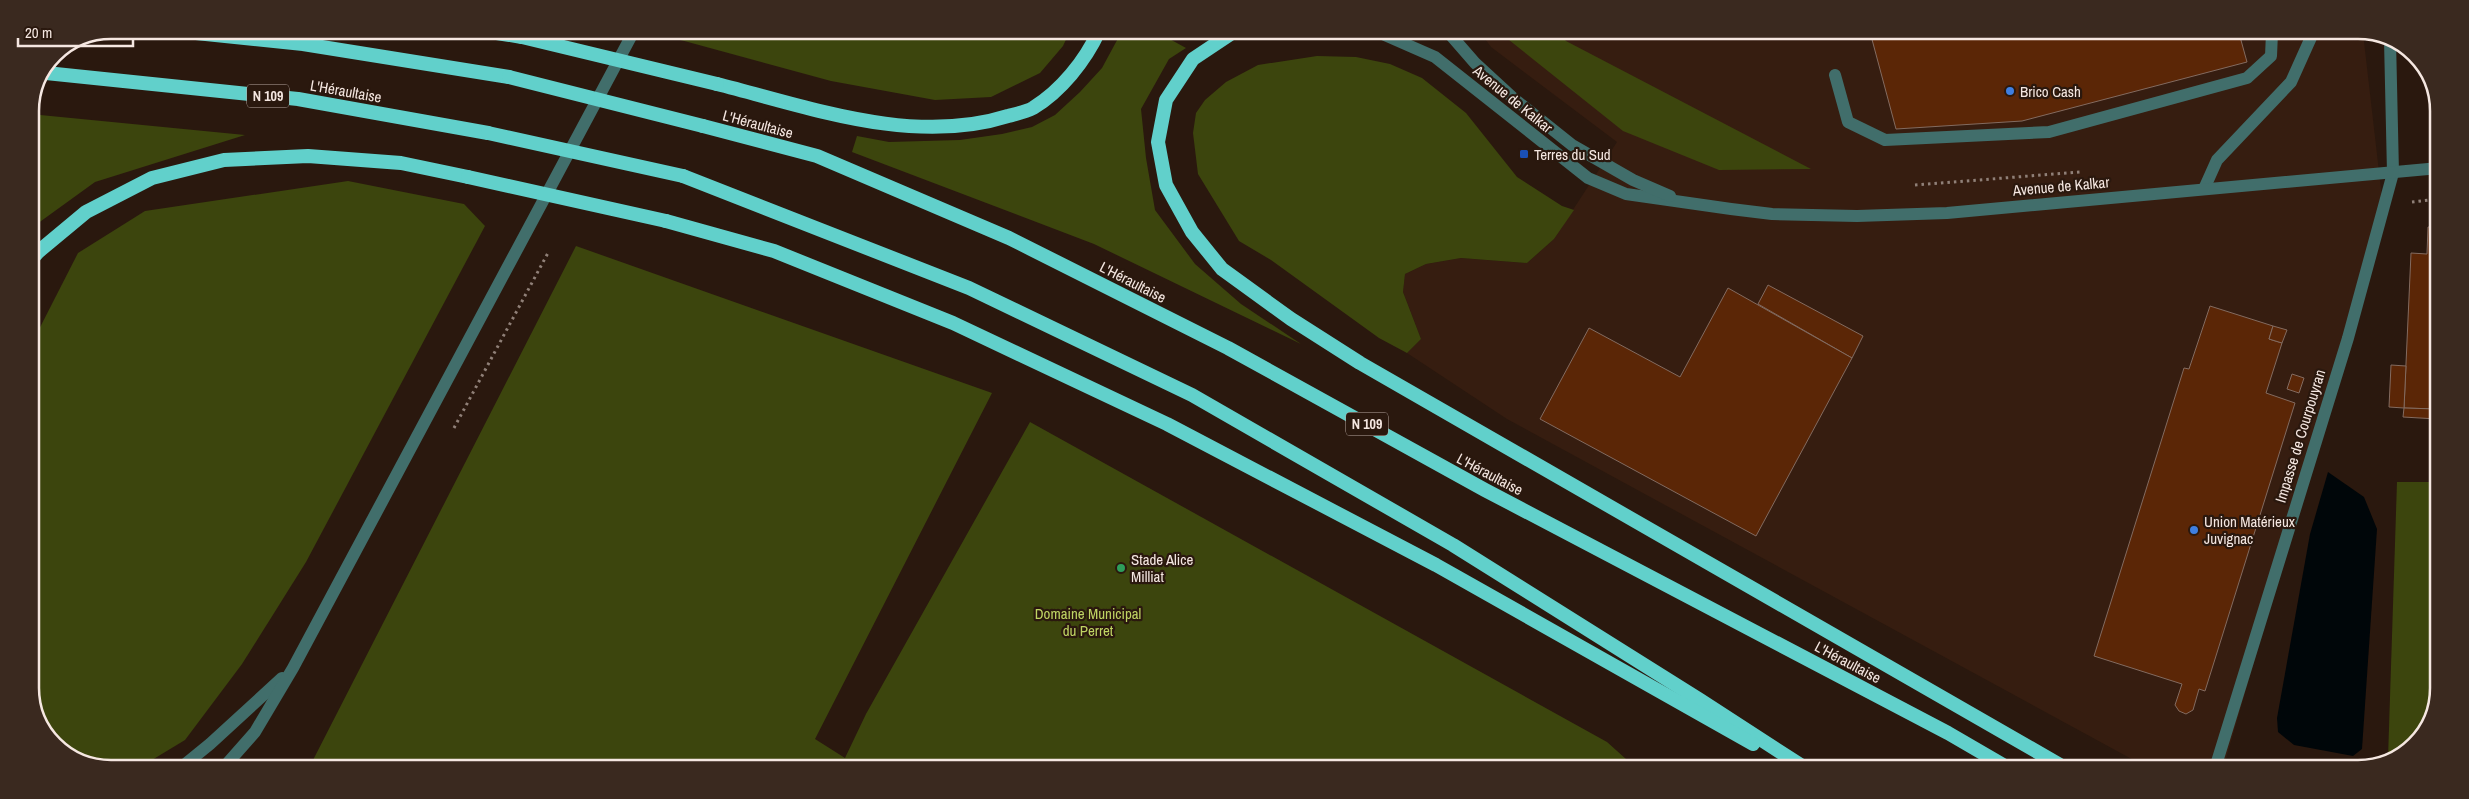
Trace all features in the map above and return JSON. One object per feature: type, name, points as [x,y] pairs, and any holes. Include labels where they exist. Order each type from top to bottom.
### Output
[{"type":"highway","name":"L'Héraultaise","points":[[254,39],[303,44],[509,77],[817,156],[1009,238],[1228,348],[1485,490],[1948,733],[1996,760]]},
{"type":"highway","points":[[530,39],[857,119],[917,127],[982,124],[1032,109],[1071,75],[1089,53],[1095,39]]},
{"type":"highway","points":[[1223,39],[1193,59],[1166,100],[1158,142],[1166,185],[1192,232],[1222,269],[1291,319],[1360,363],[2051,760]]},
{"type":"highway","name":"L'Héraultaise","points":[[50,73],[298,99],[488,133],[683,176],[969,288],[1192,395],[1453,545],[1793,760]]},
{"type":"highway","points":[[39,251],[86,212],[152,178],[224,160],[308,156],[401,163],[666,221],[774,251],[953,323],[1167,424],[1436,565],[1781,760]]},
{"type":"street","points":[[230,760],[255,732],[293,668],[630,39]]},
{"type":"street","name":"Avenue de Kalkar","points":[[1394,39],[1435,57],[1588,178],[1626,194],[1772,214],[1857,216],[1937,214],[2430,169]]},
{"type":"street","name":"Avenue de Kalkar","points":[[1454,39],[1475,63],[1513,98],[1572,145],[1634,180],[1686,202]]},
{"type":"street","points":[[1835,75],[1848,122],[1885,140],[2049,132],[2247,78],[2271,56],[2272,39]]},
{"type":"street","points":[[2204,189],[2217,160],[2291,82],[2310,39]]},
{"type":"street","name":"Impasse de Courpouyran","points":[[2218,760],[2348,338],[2393,173],[2390,46]]},
{"type":"street","points":[[190,760],[293,668]]},
{"type":"shaded area","points":[[1485,39],[2364,39],[2384,215],[2226,760],[2133,760],[1507,419],[1407,353],[1421,339],[1403,292],[1405,274],[1426,264],[1461,258],[1527,263],[1554,239],[1617,142],[1491,47]]},
{"type":"shaded area","points":[[2328,472],[2364,497],[2377,529],[2362,749],[2353,756],[2294,745],[2278,732],[2277,718],[2310,534]]},
{"type":"green space","points":[[677,39],[1066,39],[1063,46],[1040,73],[991,97],[935,100],[831,81]]},
{"type":"green space","points":[[1118,39],[1170,39],[1186,48],[1169,59],[1141,109],[1146,158],[1155,210],[1195,264],[1241,304],[1301,344],[1094,244],[852,152],[857,136],[889,142],[960,140],[1002,134],[1032,127],[1055,115],[1102,68]]},
{"type":"green space","points":[[1508,39],[1564,39],[1811,169],[1719,170],[1623,131]]},
{"type":"green space","points":[[1317,56],[1356,57],[1390,64],[1422,78],[1466,113],[1517,177],[1562,206],[1574,210],[1554,239],[1527,263],[1461,258],[1426,264],[1405,274],[1403,292],[1421,339],[1407,353],[1379,338],[1271,260],[1239,241],[1198,174],[1193,133],[1196,113],[1205,100],[1226,82],[1258,65]]},
{"type":"green space","points":[[39,115],[245,135],[95,182],[39,222]]},
{"type":"green space","points":[[348,181],[464,204],[485,226],[306,562],[242,664],[185,740],[152,760],[101,760],[79,753],[63,742],[48,724],[40,702],[39,329],[78,253],[145,211]]},
{"type":"green space","name":"Domaine Municipal du Perret","points":[[576,246],[992,393],[815,739],[845,758],[866,714],[1030,422],[1607,742],[1627,760],[313,760]]},
{"type":"green space","points":[[2397,482],[2430,482],[2430,698],[2425,716],[2412,736],[2388,754]]},
{"type":"building","name":"Brico Cash","points":[[1872,39],[2241,39],[2247,62],[2022,121],[1896,129]]},
{"type":"building","points":[[2428,227],[2430,227],[2430,409],[2404,408],[2411,253],[2427,254]]},
{"type":"building","points":[[1768,285],[1863,336],[1852,358],[1758,304]]},
{"type":"building","points":[[1728,288],[1852,358],[1756,536],[1540,419],[1589,328],[1680,377]]},
{"type":"building","name":"Union Matérieux Juvignac","points":[[2210,306],[2273,326],[2269,339],[2282,343],[2266,393],[2295,403],[2205,691],[2199,689],[2193,710],[2186,714],[2179,711],[2175,705],[2182,684],[2094,656],[2184,368],[2189,369]]},
{"type":"building","points":[[2273,326],[2287,330],[2282,343],[2269,339]]},
{"type":"building","points":[[2391,365],[2406,366],[2404,408],[2389,407]]},
{"type":"building","points":[[2292,374],[2304,378],[2299,393],[2287,389]]},
{"type":"building","points":[[2404,408],[2430,409],[2430,419],[2403,417]]},
{"type":"place","name":"Brico Cash","points":[[2010,91]]},
{"type":"place","name":"Terres du Sud","points":[[1524,154]]},
{"type":"place","name":"Union Matérieux Juvignac","points":[[2194,530]]},
{"type":"place","name":"Stade Alice Milliat","points":[[1121,568]]}]
